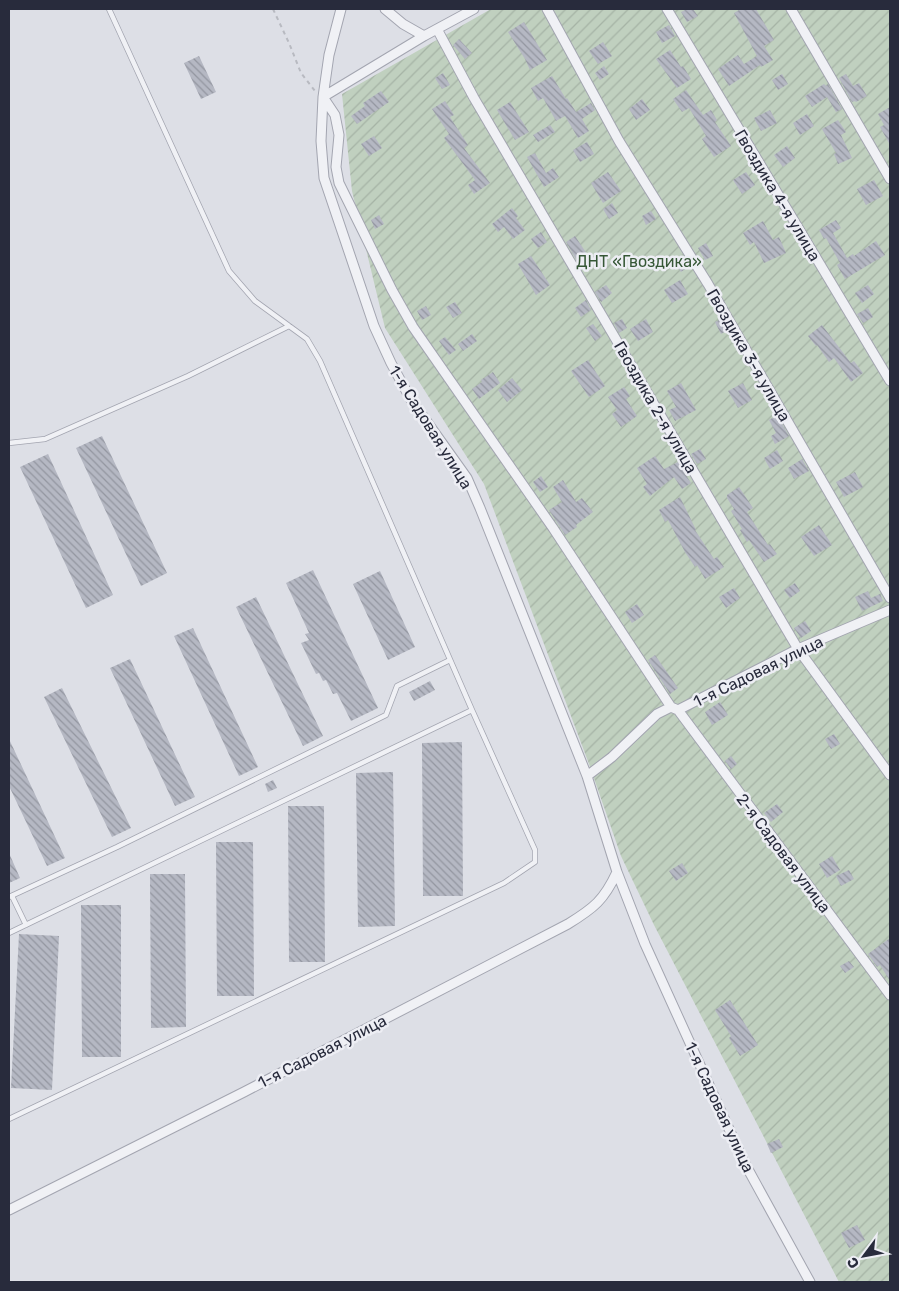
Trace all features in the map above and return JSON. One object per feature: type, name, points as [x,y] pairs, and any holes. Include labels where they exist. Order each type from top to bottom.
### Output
[{"type":"street","name":"1-я Садовая улица","points":[[340,9],[328,55],[323,97],[321,141],[324,178],[374,326],[410,398],[467,478],[587,776],[617,872],[645,944],[744,1162],[810,1282]]},
{"type":"street","points":[[385,9],[403,24],[424,36]]},
{"type":"street","points":[[323,97],[424,36],[474,9]]},
{"type":"street","name":"Гвоздика 3-я улица","points":[[547,9],[619,141],[708,284],[890,598]]},
{"type":"street","name":"Гвоздика 4-я улица","points":[[667,9],[890,381]]},
{"type":"street","points":[[791,9],[890,179]]},
{"type":"street","name":"Гвоздика 2-я улица","points":[[437,29],[479,106],[798,649],[890,775]]},
{"type":"street","name":"2-я Садовая улица","points":[[323,97],[335,115],[339,135],[336,167],[339,183],[392,290],[413,327],[553,528],[675,709],[890,995]]},
{"type":"street","name":"1-я Садовая улица","points":[[587,776],[612,757],[657,714],[675,709],[798,649],[890,610]]},
{"type":"street","name":"1-я Садовая улица","points":[[9,1210],[568,924],[601,900],[617,872]]},
{"type":"lane","points":[[9,1119],[504,882],[535,862],[535,850],[320,361],[307,339],[255,301],[229,271],[109,9]]},
{"type":"lane","points":[[9,443],[45,439],[188,376],[289,326]]},
{"type":"lane","points":[[26,925],[10,897],[117,847],[386,715],[397,686],[450,660]]},
{"type":"lane","points":[[9,933],[472,710]]},
{"type":"path","points":[[273,9],[290,43],[301,73],[315,91],[323,97]]},
{"type":"green space","name":"ДНТ «Гвоздика»","points":[[491,9],[890,9],[890,1282],[839,1282],[654,925],[621,856],[589,764],[484,484],[385,328],[352,191],[342,94]]},
{"type":"building","points":[[693,9],[698,16],[687,22],[681,12]]},
{"type":"building","points":[[741,9],[756,9],[774,40],[764,46],[773,60],[761,67],[760,65],[729,86],[718,69],[738,55],[744,64],[757,56],[734,13]]},
{"type":"building","points":[[524,22],[547,60],[530,70],[508,32]]},
{"type":"building","points":[[669,25],[675,36],[662,43],[656,32]]},
{"type":"building","points":[[459,39],[472,53],[465,59],[453,45]]},
{"type":"building","points":[[603,42],[612,56],[598,64],[589,51]]},
{"type":"building","points":[[670,50],[691,79],[677,88],[656,59]]},
{"type":"building","points":[[199,56],[216,92],[201,99],[184,63]]},
{"type":"building","points":[[604,66],[609,74],[600,80],[595,73]]},
{"type":"building","points":[[443,73],[450,85],[442,89],[435,78]]},
{"type":"building","points":[[782,74],[788,84],[778,90],[772,80]]},
{"type":"building","points":[[846,74],[853,86],[859,83],[867,96],[852,102],[839,78]]},
{"type":"building","points":[[552,76],[576,112],[591,103],[595,110],[582,119],[589,131],[578,138],[565,116],[556,121],[543,98],[538,101],[531,88]]},
{"type":"building","points":[[824,84],[826,86],[828,84],[842,109],[836,112],[827,97],[812,107],[805,96]]},
{"type":"building","points":[[686,90],[703,115],[711,110],[717,120],[715,122],[731,146],[714,157],[702,139],[706,136],[689,108],[682,112],[673,99]]},
{"type":"building","points":[[381,91],[389,102],[357,124],[351,116],[365,106],[363,103]]},
{"type":"building","points":[[642,99],[650,110],[636,120],[629,109]]},
{"type":"building","points":[[445,101],[454,115],[450,117],[468,145],[464,148],[490,183],[474,194],[468,185],[475,180],[444,138],[449,134],[432,109]]},
{"type":"building","points":[[510,102],[529,132],[515,140],[497,110]]},
{"type":"building","points":[[890,107],[890,145],[880,127],[884,125],[878,114]]},
{"type":"building","points":[[770,110],[777,123],[761,131],[754,118]]},
{"type":"building","points":[[807,114],[814,126],[800,135],[793,123]]},
{"type":"building","points":[[838,120],[846,132],[841,135],[852,158],[838,164],[834,154],[836,153],[822,129]]},
{"type":"building","points":[[550,125],[555,132],[538,142],[533,135]]},
{"type":"building","points":[[374,136],[382,148],[369,156],[361,144]]},
{"type":"building","points":[[587,142],[594,154],[580,162],[573,150]]},
{"type":"building","points":[[787,146],[795,158],[783,167],[774,155]]},
{"type":"building","points":[[535,153],[546,173],[553,168],[559,177],[544,187],[527,157]]},
{"type":"building","points":[[608,172],[621,191],[603,203],[591,183]]},
{"type":"building","points":[[746,172],[755,185],[742,194],[733,180]]},
{"type":"building","points":[[874,180],[883,196],[866,205],[857,189]]},
{"type":"building","points":[[612,203],[618,213],[609,219],[603,209]]},
{"type":"building","points":[[512,208],[518,216],[516,218],[525,230],[513,239],[504,227],[498,232],[492,224]]},
{"type":"building","points":[[651,211],[656,219],[646,225],[642,216]]},
{"type":"building","points":[[379,215],[384,224],[375,229],[371,220]]},
{"type":"building","points":[[836,220],[841,228],[833,233],[847,258],[853,254],[854,256],[876,241],[885,255],[845,279],[837,265],[840,263],[826,238],[824,239],[819,230]]},
{"type":"building","points":[[763,221],[773,240],[779,237],[786,253],[764,263],[754,242],[750,245],[743,233]]},
{"type":"building","points":[[541,232],[547,242],[538,248],[531,239]]},
{"type":"building","points":[[575,236],[587,254],[577,261],[566,242]]},
{"type":"building","points":[[706,243],[713,256],[705,260],[698,248]]},
{"type":"building","points":[[531,256],[550,285],[536,295],[518,264]]},
{"type":"building","points":[[683,259],[688,267],[681,272],[675,264]]},
{"type":"building","points":[[680,280],[688,294],[672,303],[664,290]]},
{"type":"building","points":[[606,285],[612,293],[601,302],[595,292]]},
{"type":"building","points":[[868,285],[874,294],[862,303],[855,293]]},
{"type":"building","points":[[586,300],[591,310],[581,317],[575,308]]},
{"type":"building","points":[[455,302],[462,313],[453,318],[446,307]]},
{"type":"building","points":[[426,306],[431,315],[422,320],[417,311]]},
{"type":"building","points":[[868,308],[873,317],[863,323],[857,314]]},
{"type":"building","points":[[622,319],[627,328],[619,333],[614,323]]},
{"type":"building","points":[[646,319],[653,332],[638,341],[630,329]]},
{"type":"building","points":[[721,319],[728,330],[721,334],[715,322]]},
{"type":"building","points":[[593,324],[602,336],[595,341],[586,328]]},
{"type":"building","points":[[822,325],[851,363],[854,361],[863,373],[851,382],[834,358],[829,362],[808,336]]},
{"type":"building","points":[[472,334],[477,341],[463,351],[458,344]]},
{"type":"building","points":[[445,337],[456,350],[449,355],[439,341]]},
{"type":"building","points":[[588,360],[605,386],[589,397],[571,371]]},
{"type":"building","points":[[493,372],[500,383],[479,399],[472,389]]},
{"type":"building","points":[[512,378],[522,390],[507,402],[498,390]]},
{"type":"building","points":[[681,383],[696,410],[675,421],[669,410],[676,407],[667,391]]},
{"type":"building","points":[[743,383],[752,400],[738,408],[728,391]]},
{"type":"building","points":[[624,387],[630,396],[626,399],[637,416],[621,427],[612,414],[617,410],[608,397]]},
{"type":"building","points":[[777,415],[789,436],[775,444],[771,436],[776,433],[769,420]]},
{"type":"building","points":[[102,436],[167,573],[141,586],[76,448]]},
{"type":"building","points":[[700,449],[706,459],[697,464],[691,454]]},
{"type":"building","points":[[777,450],[783,461],[770,469],[764,458]]},
{"type":"building","points":[[48,454],[113,595],[86,608],[20,467]]},
{"type":"building","points":[[655,456],[664,469],[680,461],[691,483],[682,489],[674,477],[650,496],[643,487],[647,484],[637,468]]},
{"type":"building","points":[[802,459],[809,471],[794,479],[788,468]]},
{"type":"building","points":[[855,472],[863,487],[844,497],[836,482]]},
{"type":"building","points":[[541,476],[548,487],[540,492],[533,482]]},
{"type":"building","points":[[563,480],[576,502],[582,498],[593,512],[565,535],[549,510],[562,502],[553,487]]},
{"type":"building","points":[[739,487],[753,508],[747,512],[768,545],[770,544],[777,554],[764,562],[749,540],[747,542],[740,530],[742,529],[731,511],[734,509],[727,495]]},
{"type":"building","points":[[680,497],[695,530],[714,559],[717,557],[724,567],[705,579],[697,565],[695,567],[685,552],[668,520],[665,522],[659,510]]},
{"type":"building","points":[[819,525],[832,545],[814,556],[801,537]]},
{"type":"building","points":[[313,570],[378,708],[351,721],[337,693],[333,694],[326,680],[323,681],[319,673],[316,674],[301,643],[309,640],[305,634],[309,633],[286,583]]},
{"type":"building","points":[[380,571],[415,647],[388,660],[353,584]]},
{"type":"building","points":[[795,583],[800,591],[790,598],[784,590]]},
{"type":"building","points":[[734,588],[740,598],[726,608],[719,597]]},
{"type":"building","points":[[868,591],[871,598],[880,594],[883,601],[862,611],[855,597]]},
{"type":"building","points":[[256,597],[323,736],[303,746],[236,607]]},
{"type":"building","points":[[637,604],[644,615],[632,623],[625,612]]},
{"type":"building","points":[[805,621],[811,631],[801,638],[794,628]]},
{"type":"building","points":[[193,628],[258,767],[239,776],[174,636]]},
{"type":"building","points":[[655,655],[678,688],[670,694],[648,660]]},
{"type":"building","points":[[130,659],[195,797],[175,806],[110,668]]},
{"type":"building","points":[[430,681],[435,690],[414,701],[409,692]]},
{"type":"building","points":[[62,688],[131,828],[112,837],[44,697]]},
{"type":"building","points":[[720,702],[728,715],[712,725],[705,712]]},
{"type":"building","points":[[834,734],[840,744],[831,749],[825,739]]},
{"type":"building","points":[[9,739],[65,858],[47,866],[9,786]]},
{"type":"building","points":[[462,742],[463,896],[423,896],[422,743]]},
{"type":"building","points":[[731,756],[737,764],[731,769],[725,761]]},
{"type":"building","points":[[393,772],[395,926],[358,927],[356,773]]},
{"type":"building","points":[[273,780],[277,788],[268,792],[265,784]]},
{"type":"building","points":[[777,804],[783,812],[771,822],[764,813]]},
{"type":"building","points":[[288,806],[324,806],[325,962],[289,962]]},
{"type":"building","points":[[216,842],[253,842],[254,996],[217,996]]},
{"type":"building","points":[[9,853],[20,878],[9,883]]},
{"type":"building","points":[[832,856],[840,870],[827,878],[819,864]]},
{"type":"building","points":[[682,863],[688,873],[676,881],[669,871]]},
{"type":"building","points":[[849,870],[854,879],[841,886],[836,876]]},
{"type":"building","points":[[150,874],[185,874],[186,1027],[151,1028]]},
{"type":"building","points":[[81,905],[121,905],[121,1057],[82,1057]]},
{"type":"building","points":[[19,934],[59,936],[52,1090],[11,1088]]},
{"type":"building","points":[[890,938],[890,981],[880,965],[877,967],[868,954]]},
{"type":"building","points":[[849,961],[854,967],[845,973],[840,966]]},
{"type":"building","points":[[730,1000],[758,1045],[740,1056],[729,1038],[731,1036],[715,1010]]},
{"type":"building","points":[[779,1139],[783,1147],[771,1153],[767,1144]]},
{"type":"building","points":[[857,1225],[865,1240],[849,1248],[841,1233]]}]
